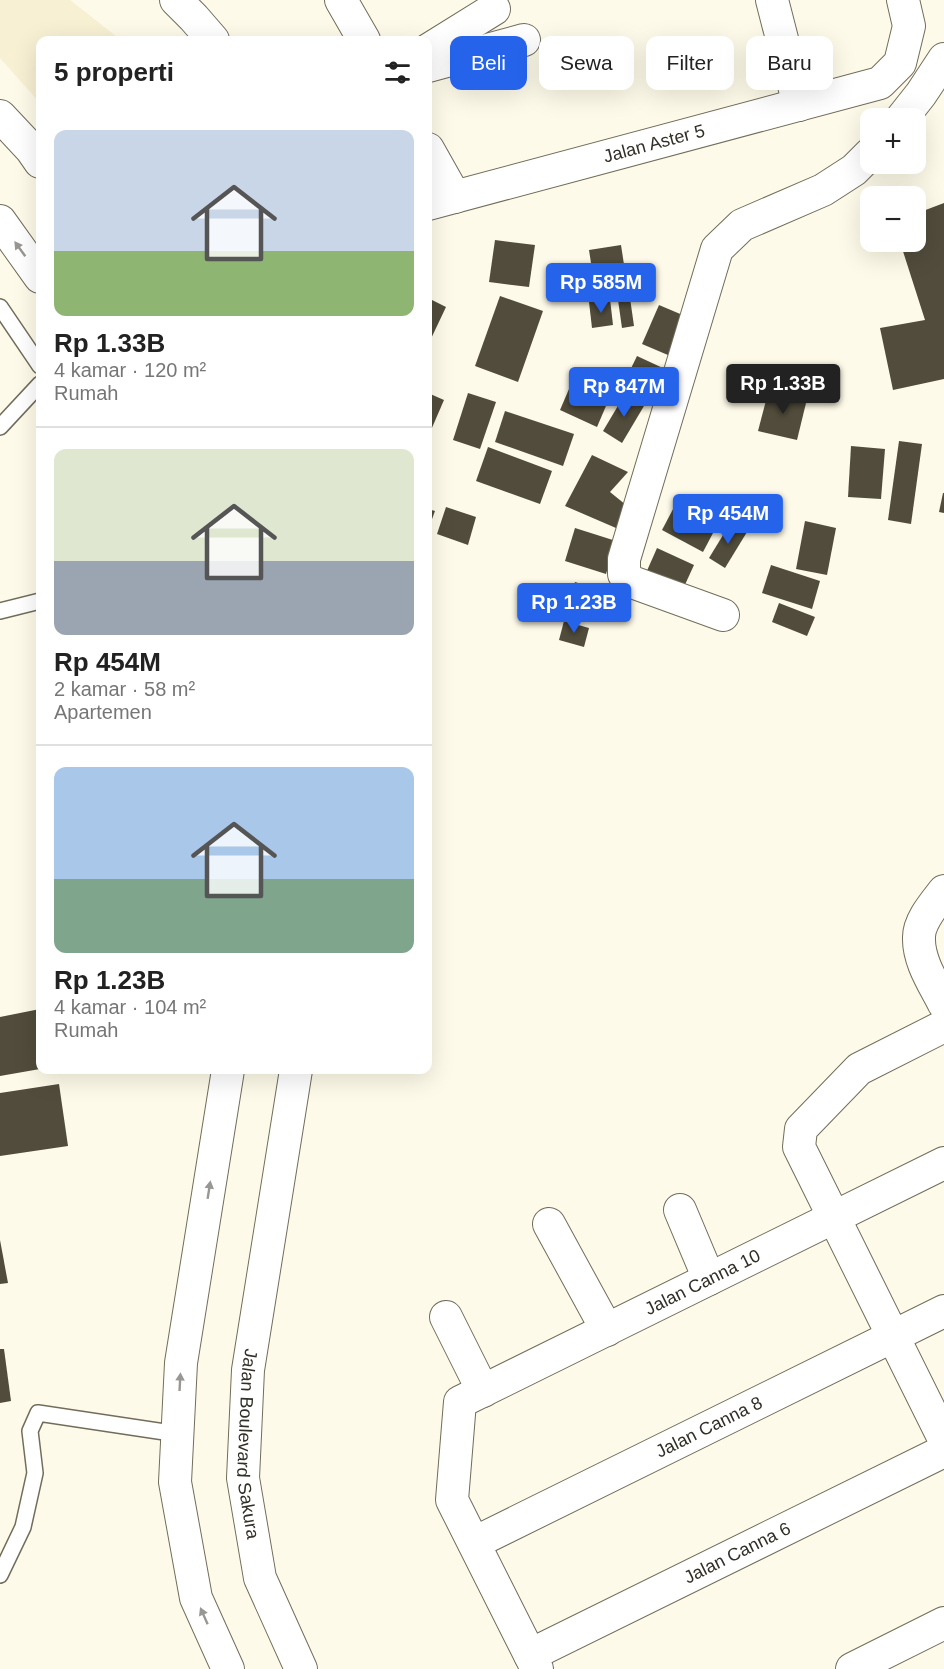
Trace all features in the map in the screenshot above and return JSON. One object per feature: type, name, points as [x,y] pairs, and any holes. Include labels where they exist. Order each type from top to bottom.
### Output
[{"type":"street","points":[[176,0],[210,36]]},
{"type":"street","points":[[341,0],[362,36]]},
{"type":"street","points":[[772,0],[799,105]]},
{"type":"street","name":"Jalan Aster 5","points":[[441,200],[880,83],[900,63],[909,26],[903,0]]},
{"type":"street","points":[[432,48],[494,9]]},
{"type":"street","points":[[910,108],[944,59]]},
{"type":"street","points":[[432,65],[450,60]]},
{"type":"street","points":[[0,116],[36,156]]},
{"type":"street","points":[[723,615],[632,582],[624,574],[624,559],[717,249],[742,225],[823,190],[860,164]]},
{"type":"street","points":[[432,165],[441,200]]},
{"type":"street","points":[[0,221],[36,271]]},
{"type":"street","points":[[944,891],[928,912],[918,936],[923,960],[944,1004]]},
{"type":"street","points":[[944,1026],[859,1069],[801,1129],[799,1147],[944,1439]]},
{"type":"street","points":[[227,1074],[181,1363],[175,1482],[196,1598],[228,1669]]},
{"type":"street","name":"Jalan Boulevard Sakura","points":[[295,1074],[248,1370],[243,1478],[260,1578],[301,1669]]},
{"type":"street","name":"Jalan Canna 10","points":[[472,1397],[944,1163]]},
{"type":"street","points":[[680,1210],[709,1279]]},
{"type":"street","points":[[549,1224],[607,1330]]},
{"type":"street","name":"Jalan Canna 8","points":[[474,1544],[944,1311]]},
{"type":"street","points":[[446,1317],[472,1397],[452,1500],[533,1662]]},
{"type":"street","name":"Jalan Canna 6","points":[[533,1662],[944,1451]]},
{"type":"street","points":[[852,1669],[944,1623]]},
{"type":"lane","points":[[0,307],[36,360]]},
{"type":"lane","points":[[0,427],[36,388]]},
{"type":"lane","points":[[0,611],[36,602]]},
{"type":"lane","points":[[0,1575],[24,1527],[35,1473],[30,1431],[38,1413],[177,1434]]},
{"type":"shaded area","points":[[0,0],[70,0],[116,36],[36,36],[36,98],[0,58]]},
{"type":"building","points":[[944,203],[944,379],[893,390],[880,328],[925,320],[903,252],[926,252],[926,210]]},
{"type":"building","points":[[495,240],[535,245],[529,287],[489,282]]},
{"type":"building","points":[[621,245],[627,284],[595,289],[589,250]]},
{"type":"building","points":[[500,296],[543,311],[518,382],[475,366]]},
{"type":"building","points":[[630,298],[634,326],[622,328],[618,300]]},
{"type":"building","points":[[610,299],[613,325],[592,328],[589,302]]},
{"type":"building","points":[[432,300],[446,307],[432,337]]},
{"type":"building","points":[[659,305],[692,319],[675,358],[642,344]]},
{"type":"building","points":[[637,356],[665,369],[649,402],[621,389]]},
{"type":"building","points":[[572,382],[609,399],[597,427],[560,410]]},
{"type":"building","points":[[769,389],[807,399],[797,440],[758,431]]},
{"type":"building","points":[[468,393],[496,402],[480,449],[453,440]]},
{"type":"building","points":[[625,394],[644,406],[622,443],[603,431]]},
{"type":"building","points":[[432,395],[444,400],[432,428]]},
{"type":"building","points":[[505,411],[574,434],[563,466],[495,442]]},
{"type":"building","points":[[899,441],[922,444],[911,524],[888,520]]},
{"type":"building","points":[[851,446],[885,449],[881,499],[848,497]]},
{"type":"building","points":[[488,447],[552,471],[540,504],[476,481]]},
{"type":"building","points":[[592,455],[628,472],[610,492],[626,505],[616,528],[565,506]]},
{"type":"building","points":[[944,493],[944,513],[939,512]]},
{"type":"building","points":[[681,494],[722,516],[703,552],[662,530]]},
{"type":"building","points":[[446,507],[476,517],[468,545],[437,534]]},
{"type":"building","points":[[805,521],[836,528],[827,575],[796,569]]},
{"type":"building","points":[[731,522],[747,532],[725,568],[709,558]]},
{"type":"building","points":[[575,528],[616,541],[606,574],[565,561]]},
{"type":"building","points":[[657,548],[694,565],[683,589],[646,573]]},
{"type":"building","points":[[771,565],[820,581],[812,609],[762,593]]},
{"type":"building","points":[[575,582],[597,589],[589,613],[567,606]]},
{"type":"building","points":[[779,603],[815,617],[807,636],[772,622]]},
{"type":"building","points":[[564,621],[589,628],[584,647],[559,640]]},
{"type":"building","points":[[36,1010],[36,1070],[0,1076],[0,1017]]},
{"type":"building","points":[[59,1084],[68,1146],[0,1156],[0,1093]]},
{"type":"building","points":[[0,1240],[8,1283],[0,1284]]},
{"type":"building","points":[[0,1349],[4,1349],[11,1401],[0,1403]]}]
